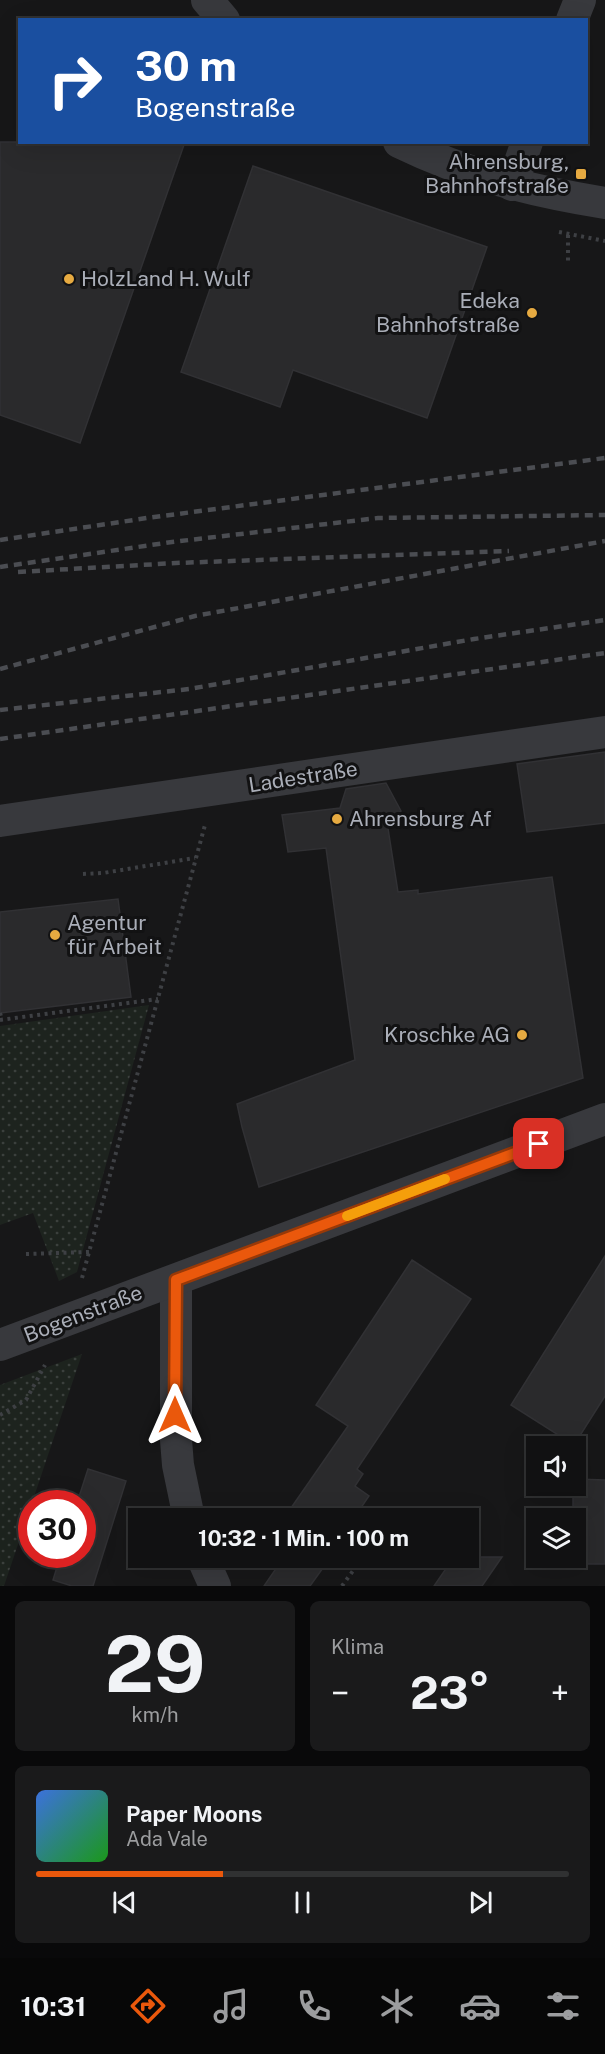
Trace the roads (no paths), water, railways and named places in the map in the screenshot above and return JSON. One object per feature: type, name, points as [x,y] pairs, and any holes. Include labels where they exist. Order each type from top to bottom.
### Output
[{"type":"street","points":[[207,0],[222,18]]},
{"type":"street","points":[[573,18],[580,0]]},
{"type":"street","points":[[403,144],[437,160],[512,185],[549,194],[605,203]]},
{"type":"street","points":[[512,185],[526,144]]},
{"type":"street","name":"Ladestraße","points":[[0,821],[605,732]]},
{"type":"street","name":"Bogenstraße","points":[[0,1345],[605,1119]]},
{"type":"street","points":[[176,1280],[176,1440],[187,1508]]},
{"type":"street","points":[[207,1568],[215,1586]]},
{"type":"railway","points":[[0,540],[147,518],[605,458]]},
{"type":"railway","points":[[0,567],[172,542],[378,518],[605,515]]},
{"type":"railway","points":[[0,669],[195,616],[605,541]]},
{"type":"railway","points":[[18,572],[176,563],[509,551]]},
{"type":"railway","points":[[0,710],[189,689],[474,639],[605,620]]},
{"type":"railway","points":[[0,739],[605,653]]},
{"type":"place","name":"Ahrensburg, Bahnhofstraße","points":[[581,174]]},
{"type":"place","name":"HolzLand H. Wulf","points":[[69,279]]},
{"type":"place","name":"Edeka Bahnhofstraße","points":[[532,313]]},
{"type":"place","name":"Ahrensburg Af","points":[[337,819]]},
{"type":"place","name":"Agentur für Arbeit","points":[[55,935]]},
{"type":"place","name":"Kroschke AG","points":[[522,1035]]}]
